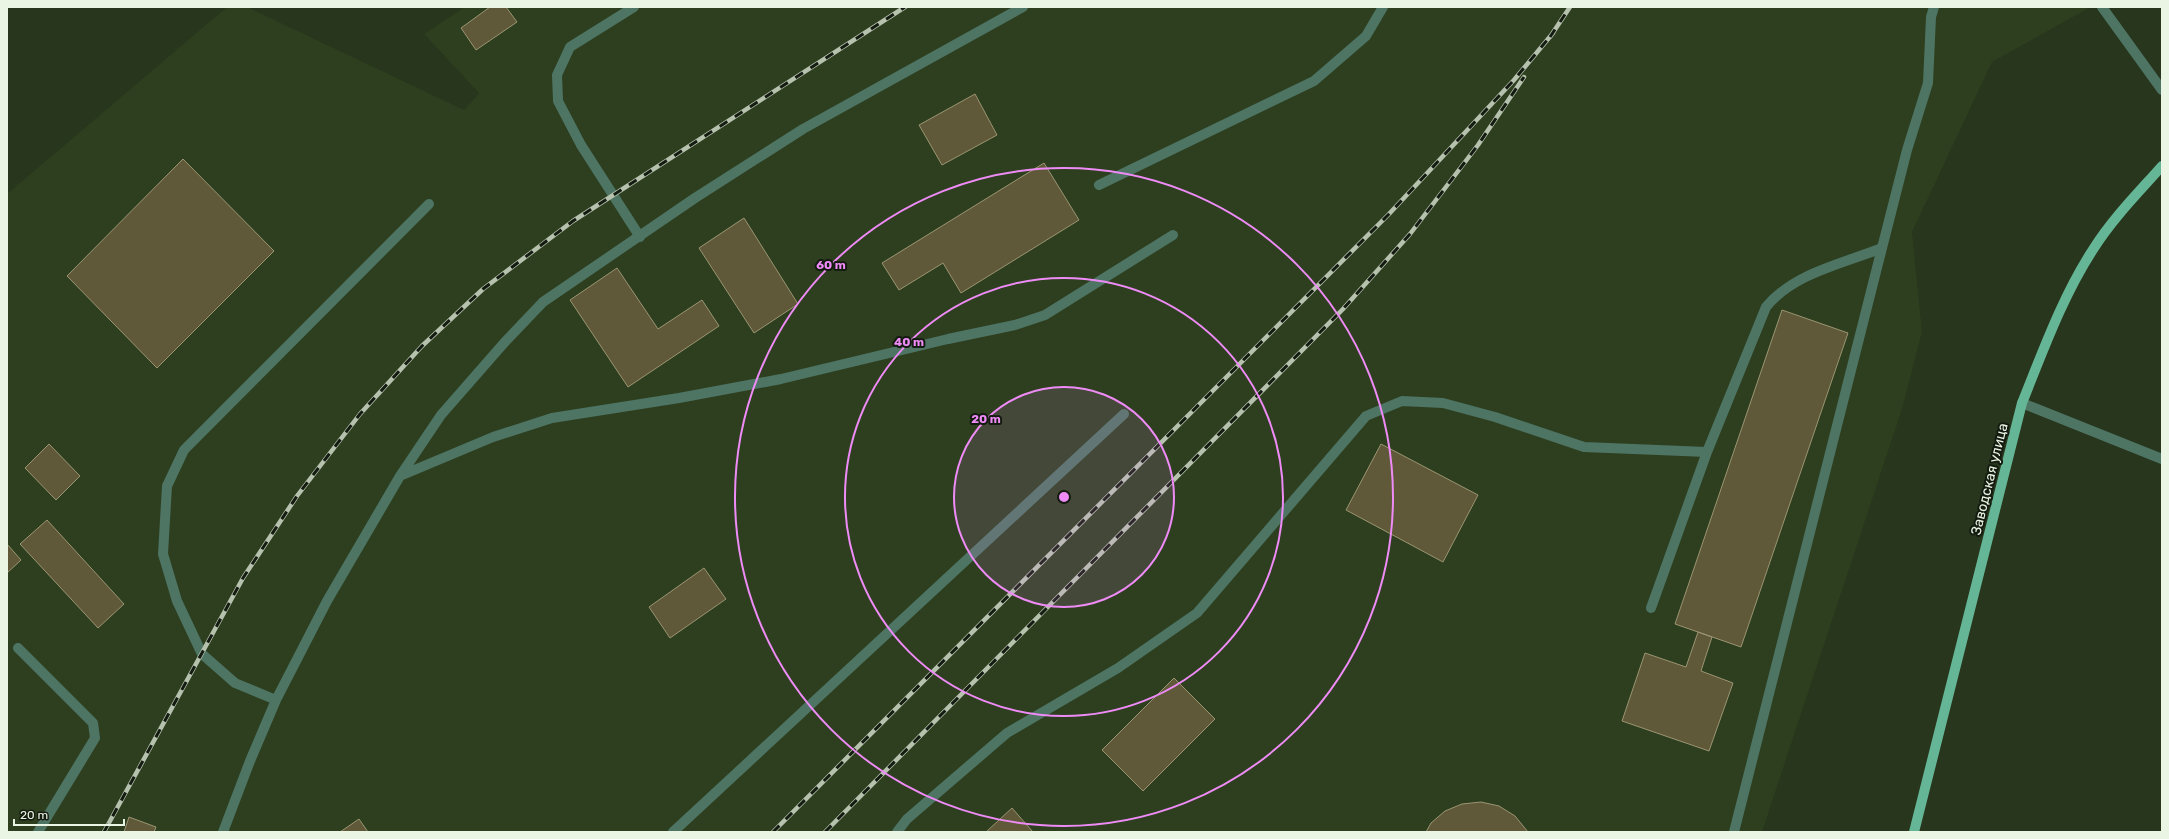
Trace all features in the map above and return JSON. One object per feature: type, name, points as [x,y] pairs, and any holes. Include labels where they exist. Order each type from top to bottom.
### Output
[{"type":"main road","name":"Заводская улица","points":[[1914,832],[2022,403],[2072,286],[2094,248],[2128,204],[2162,166]]},
{"type":"lane","points":[[634,7],[570,47],[557,75],[558,101],[574,132],[640,237]]},
{"type":"lane","points":[[222,832],[276,700],[326,601],[400,476],[441,415],[504,343],[543,302],[695,198],[802,129],[1023,7]]},
{"type":"lane","points":[[1100,185],[1314,81],[1366,36],[1383,7]]},
{"type":"lane","points":[[1734,832],[1907,150],[1928,83],[1932,17],[1934,7]]},
{"type":"lane","points":[[2102,7],[2162,90]]},
{"type":"lane","points":[[276,700],[235,683],[202,654],[177,601],[162,554],[167,486],[184,450],[429,204]]},
{"type":"lane","points":[[400,476],[493,437],[552,418],[679,398],[781,379],[948,339],[1015,326],[1045,315],[1174,235]]},
{"type":"lane","points":[[1651,608],[1707,452],[1766,307],[1776,295],[1802,278],[1882,248]]},
{"type":"lane","points":[[897,832],[907,819],[1007,733],[1118,668],[1197,613],[1366,416],[1402,401],[1443,402],[1495,417],[1584,447],[1707,452]]},
{"type":"lane","points":[[2022,403],[2162,459]]},
{"type":"lane","points":[[673,832],[1124,414]]},
{"type":"lane","points":[[18,648],[93,723],[95,738],[38,832]]},
{"type":"shaded area","points":[[227,7],[247,7],[464,110],[479,93],[424,34],[465,7],[2091,7],[1992,62],[1912,232],[1922,332],[1902,409],[1762,832],[7,832],[7,194]]},
{"type":"building","points":[[490,7],[506,7],[517,22],[476,50],[461,28]]},
{"type":"building","points":[[975,94],[997,135],[942,165],[919,125]]},
{"type":"building","points":[[183,159],[274,251],[157,368],[67,276]]},
{"type":"building","points":[[1044,163],[1079,220],[961,293],[943,263],[899,290],[882,263]]},
{"type":"building","points":[[744,218],[798,304],[754,333],[699,248]]},
{"type":"building","points":[[617,268],[658,329],[702,300],[719,326],[628,387],[570,300]]},
{"type":"building","points":[[1782,310],[1848,333],[1741,647],[1675,624]]},
{"type":"building","points":[[49,444],[80,476],[56,500],[25,468]]},
{"type":"building","points":[[1381,444],[1478,495],[1443,562],[1346,510]]},
{"type":"building","points":[[47,520],[124,604],[98,628],[20,544]]},
{"type":"building","points":[[7,544],[21,560],[7,573]]},
{"type":"building","points":[[704,568],[726,599],[670,638],[649,607]]},
{"type":"building","points":[[1698,632],[1712,637],[1701,671],[1733,683],[1709,751],[1622,721],[1645,653],[1686,667]]},
{"type":"building","points":[[1174,678],[1215,719],[1143,791],[1102,750]]},
{"type":"building","points":[[1481,802],[1499,806],[1515,816],[1528,832],[1426,832],[1431,823],[1445,811],[1462,804]]},
{"type":"building","points":[[1012,808],[1033,832],[986,832]]},
{"type":"building","points":[[129,817],[156,827],[154,832],[124,832]]},
{"type":"building","points":[[359,819],[368,832],[340,832]]},
{"type":"railway","points":[[104,832],[243,578],[297,496],[360,414],[422,346],[483,289],[573,221],[905,7]]},
{"type":"railway","points":[[1550,37],[1570,7]]},
{"type":"railway","points":[[773,832],[1389,214],[1514,80],[1553,33]]},
{"type":"railway","points":[[825,832],[1343,309],[1410,234],[1478,145],[1524,77]]}]
